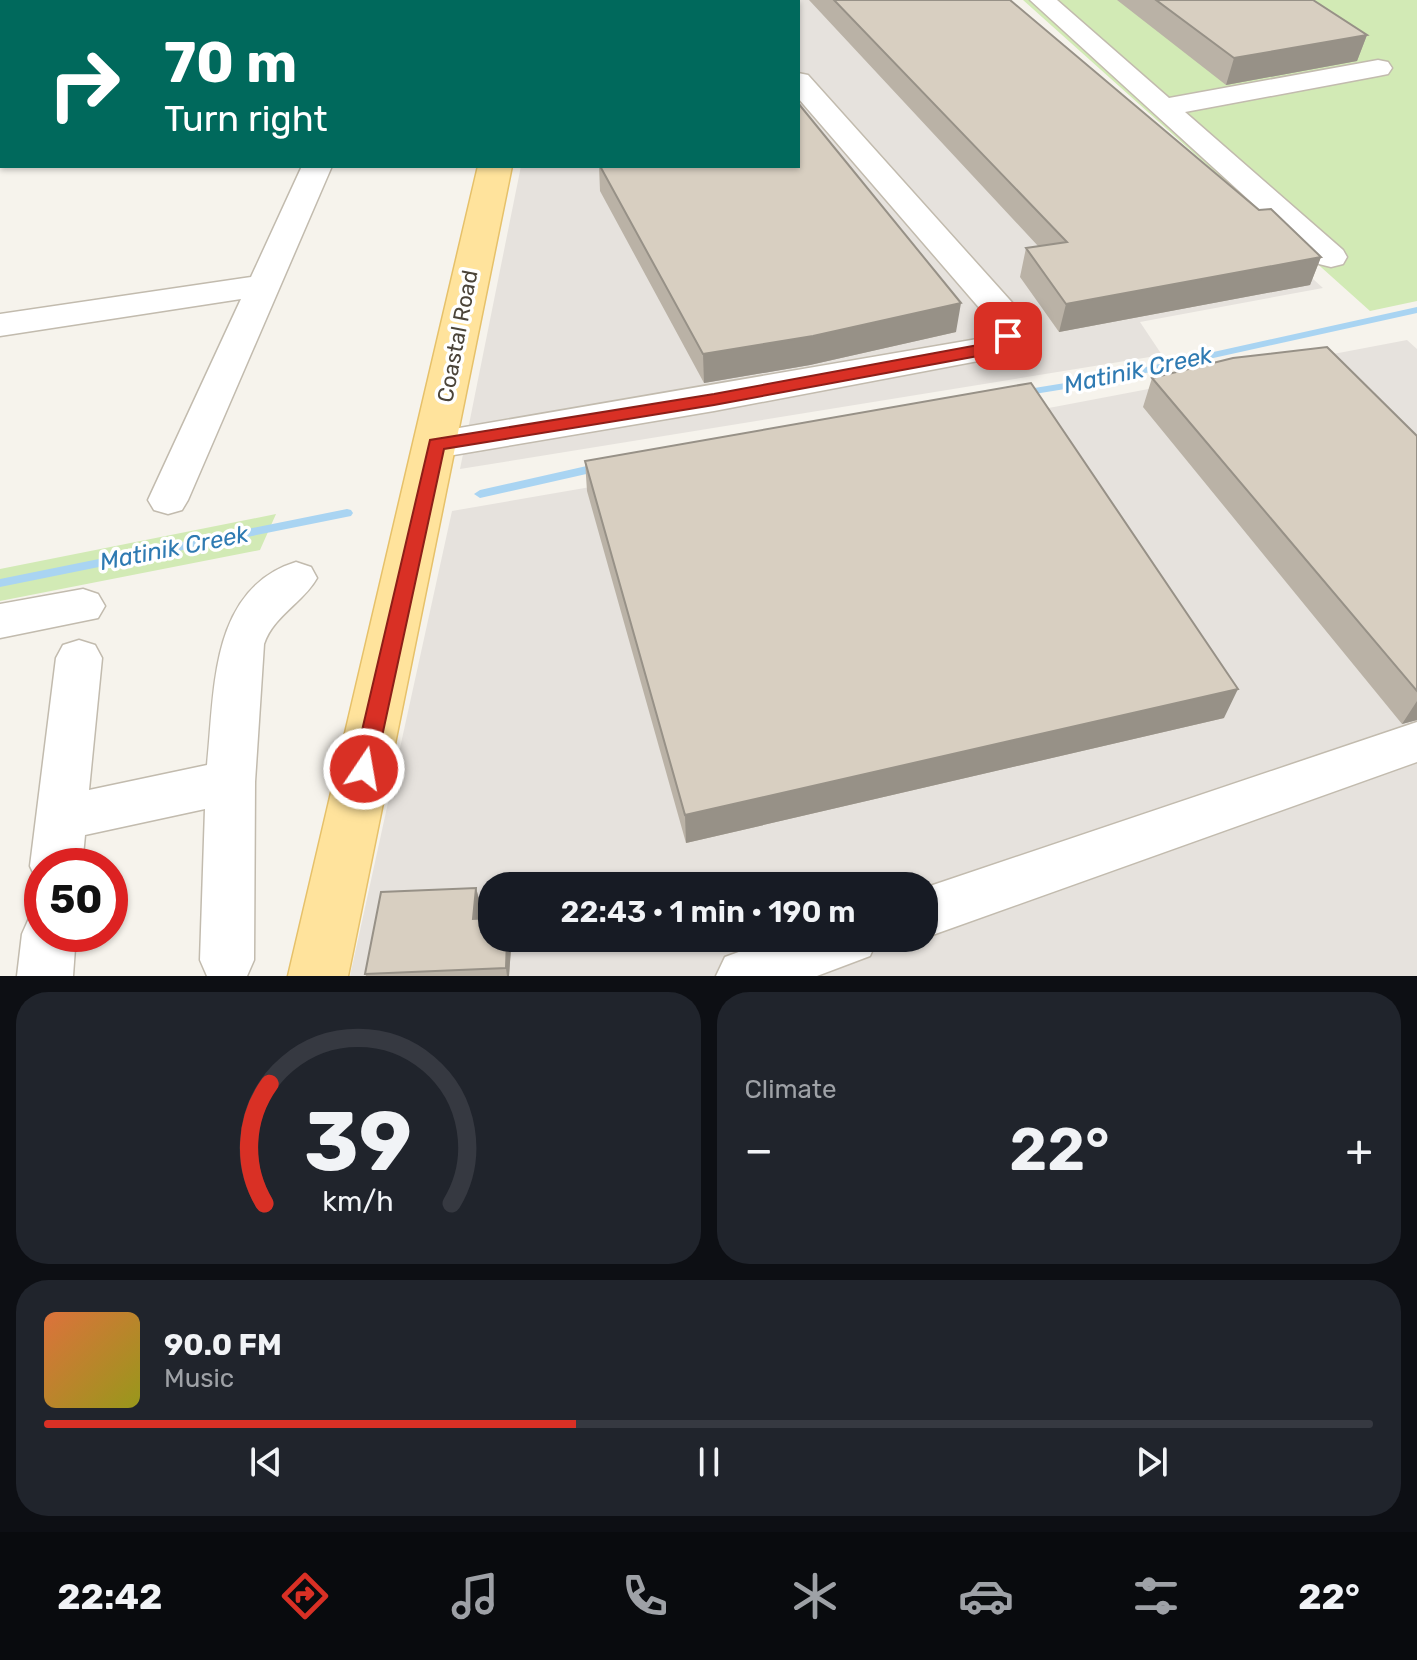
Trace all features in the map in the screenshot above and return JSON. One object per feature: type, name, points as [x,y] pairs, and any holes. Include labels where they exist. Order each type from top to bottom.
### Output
[{"type":"main road","name":"Coastal Road","points":[[318,976],[495,168]]},
{"type":"lane","points":[[1042,0],[1166,107],[1331,257]]},
{"type":"lane","points":[[1166,107],[1378,68]]},
{"type":"lane","points":[[436,445],[714,399],[994,347],[1008,336],[1005,316],[800,83]]},
{"type":"lane","points":[[168,500],[316,168]]},
{"type":"lane","points":[[0,325],[264,285]]},
{"type":"lane","points":[[227,960],[230,782],[247,626],[296,578]]},
{"type":"lane","points":[[0,621],[83,606]]},
{"type":"lane","points":[[58,848],[79,658]]},
{"type":"lane","points":[[938,908],[1417,742]]},
{"type":"lane","points":[[61,818],[230,782]]},
{"type":"lane","points":[[45,976],[47,952]]},
{"type":"lane","points":[[744,976],[812,952]]},
{"type":"shaded area","points":[[800,0],[1003,0],[1323,288],[1140,322],[1162,355],[460,469],[521,168],[800,168]]},
{"type":"shaded area","points":[[1407,340],[1417,349],[1417,976],[350,976],[452,511],[1054,407]]},
{"type":"green space","points":[[1023,0],[1417,0],[1417,301],[1370,311]]},
{"type":"green space","points":[[276,514],[260,550],[0,601],[0,569]]},
{"type":"building","points":[[834,0],[1010,0],[1259,210],[1271,209],[1321,257],[1066,304],[1026,248],[1067,242]]},
{"type":"building","points":[[1156,0],[1313,0],[1367,35],[1234,58]]},
{"type":"building","points":[[800,105],[961,303],[813,336],[703,354],[601,168],[800,168]]},
{"type":"building","points":[[1327,347],[1417,436],[1417,691],[1152,378],[1233,358]]},
{"type":"building","points":[[1031,383],[1238,689],[685,815],[585,461]]},
{"type":"building","points":[[476,888],[473,919],[478,919],[478,952],[507,952],[506,968],[365,974],[381,892]]},
{"type":"waterway","name":"Matinik Creek","points":[[1022,393],[1096,381],[1417,310]]},
{"type":"waterway","name":"Matinik Creek","points":[[480,494],[600,467]]},
{"type":"waterway","name":"Matinik Creek","points":[[0,583],[347,513]]},
{"type":"route","points":[[364,769],[436,445],[714,399],[994,347],[1008,336]]}]
